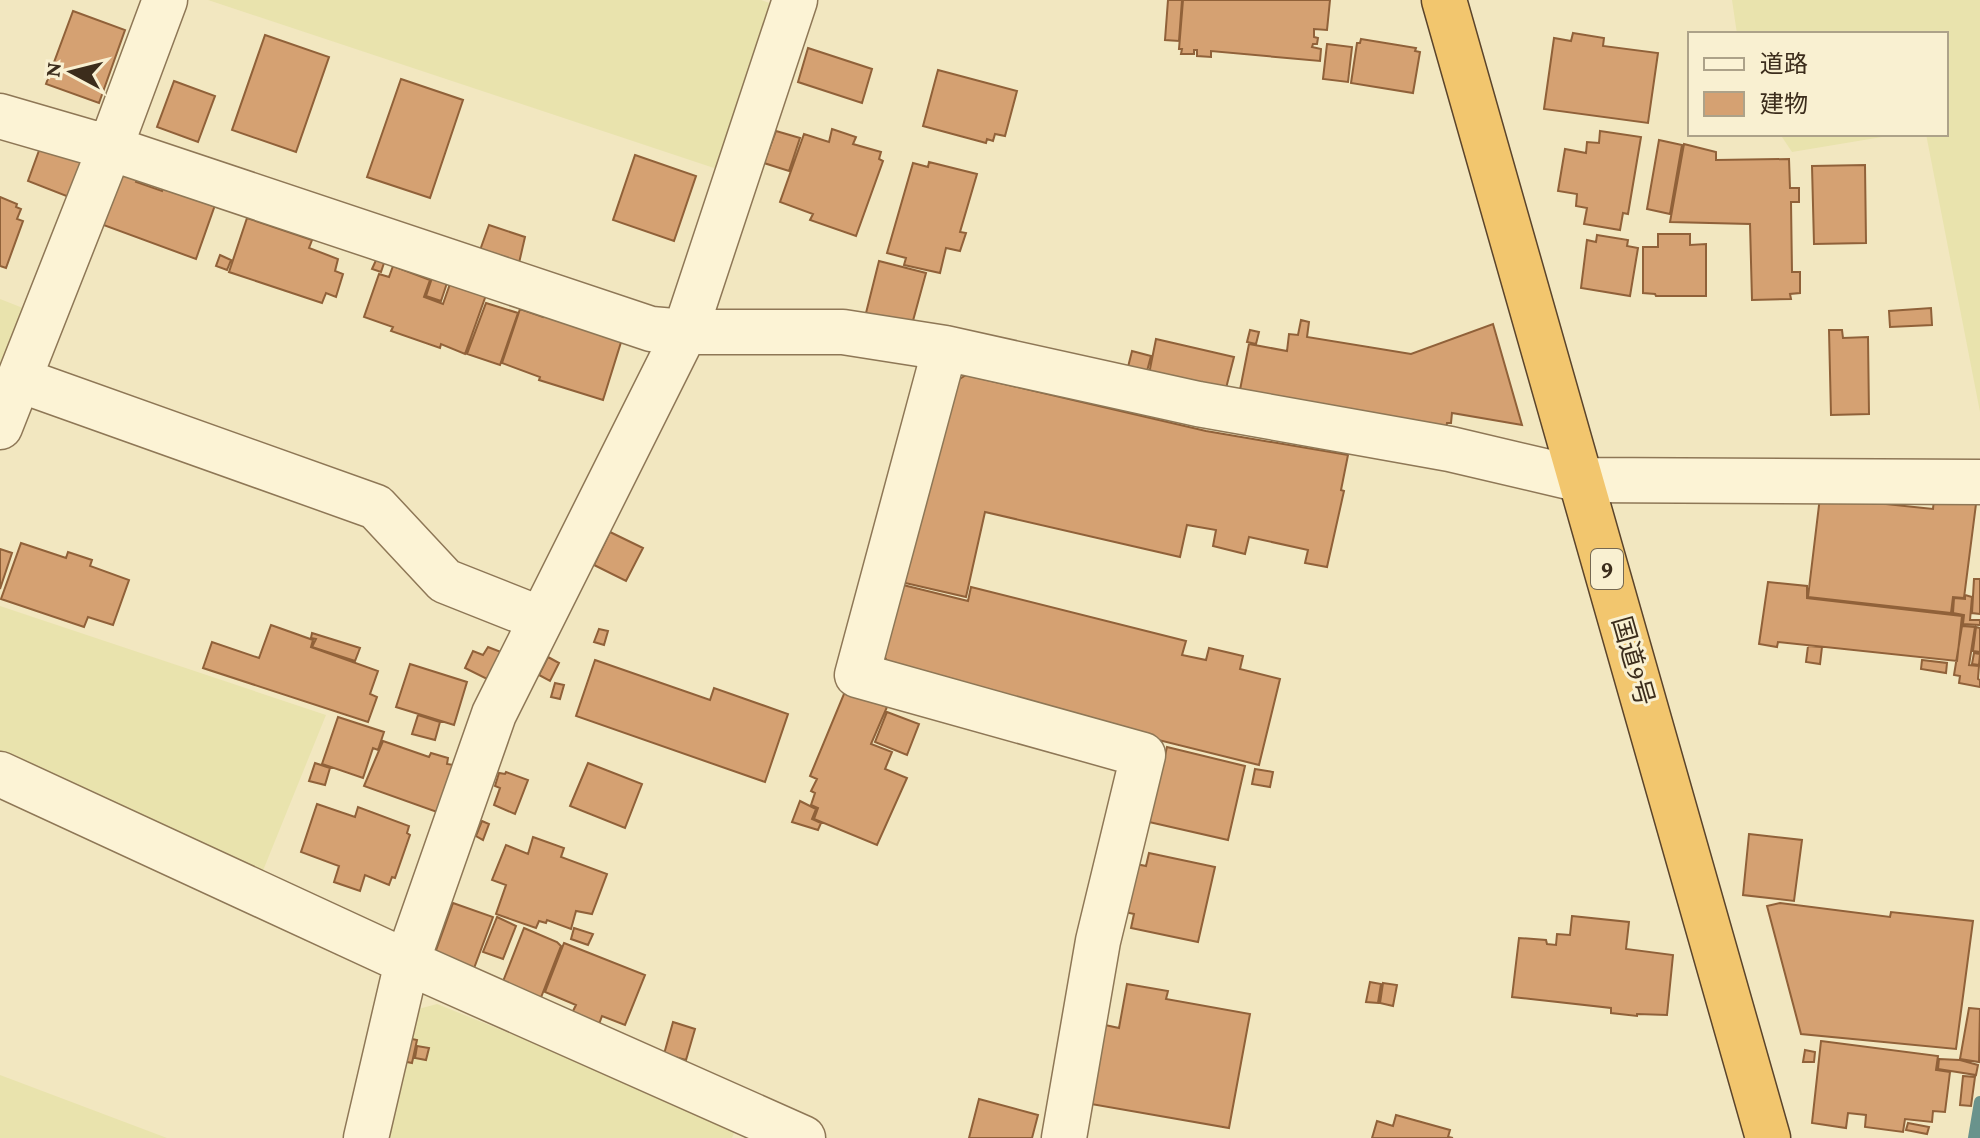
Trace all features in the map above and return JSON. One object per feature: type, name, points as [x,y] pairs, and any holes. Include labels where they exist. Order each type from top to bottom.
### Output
[{"type":"highway","name":"国道9号","points":[[1444,0],[1768,1138]]},
{"type":"street","points":[[0,427],[165,0]]},
{"type":"street","points":[[366,1138],[407,962],[494,714],[685,332],[795,0]]},
{"type":"street","points":[[0,116],[110,148],[651,329],[685,332],[843,332],[945,348],[1198,404],[1450,449],[1582,480],[1980,482]]},
{"type":"street","points":[[945,348],[857,675],[1143,755],[1098,941],[1064,1138]]},
{"type":"street","points":[[20,380],[376,507],[445,581],[541,619]]},
{"type":"street","points":[[0,774],[407,962],[803,1138]]},
{"type":"shaded area","points":[[208,0],[761,0],[772,4],[720,170]]},
{"type":"shaded area","points":[[1732,0],[1980,0],[1980,412],[1926,136],[1948,136],[1948,32],[1737,32]]},
{"type":"shaded area","points":[[1781,136],[1888,136],[1792,152]]},
{"type":"shaded area","points":[[0,299],[28,310],[0,374]]},
{"type":"shaded area","points":[[0,606],[326,715],[260,878],[0,756]]},
{"type":"shaded area","points":[[437,1004],[736,1128],[732,1138],[381,1138],[411,1011]]},
{"type":"shaded area","points":[[0,1075],[167,1138],[0,1138]]},
{"type":"building","points":[[1168,0],[1182,0],[1179,41],[1165,40]]},
{"type":"building","points":[[1183,0],[1330,0],[1327,30],[1314,29],[1314,37],[1318,38],[1317,44],[1312,47],[1321,49],[1320,61],[1211,51],[1211,57],[1197,56],[1197,50],[1194,54],[1181,54]]},
{"type":"building","points":[[73,11],[125,30],[99,103],[46,84]]},
{"type":"building","points":[[1573,33],[1604,38],[1603,46],[1658,53],[1648,123],[1544,109],[1554,38],[1571,41]]},
{"type":"building","points":[[265,35],[329,57],[296,152],[232,130]]},
{"type":"building","points":[[1361,39],[1416,48],[1415,51],[1420,52],[1413,93],[1351,83],[1357,43]]},
{"type":"building","points":[[1327,44],[1352,47],[1348,82],[1323,79]]},
{"type":"building","points":[[808,48],[872,69],[862,103],[798,82]]},
{"type":"building","points":[[938,70],[1017,91],[1005,136],[995,134],[993,141],[987,139],[986,143],[923,126]]},
{"type":"building","points":[[401,79],[463,100],[430,198],[367,177]]},
{"type":"building","points":[[174,81],[215,96],[198,142],[157,127]]},
{"type":"building","points":[[832,129],[856,137],[853,144],[881,152],[879,159],[883,161],[856,236],[810,220],[813,214],[780,202],[804,134],[829,142]]},
{"type":"building","points":[[776,131],[800,138],[789,171],[764,163]]},
{"type":"building","points":[[1600,131],[1641,137],[1628,214],[1623,213],[1620,230],[1584,224],[1587,208],[1576,206],[1577,194],[1558,191],[1565,149],[1586,153],[1587,142],[1599,143]]},
{"type":"building","points":[[1659,140],[1682,145],[1670,214],[1647,209]]},
{"type":"building","points":[[1684,144],[1716,152],[1716,160],[1789,159],[1790,188],[1799,188],[1799,202],[1791,202],[1792,272],[1800,272],[1800,293],[1790,294],[1791,299],[1752,300],[1750,224],[1670,222]]},
{"type":"building","points":[[41,145],[83,160],[69,197],[28,181]]},
{"type":"building","points":[[635,155],[696,176],[674,241],[613,220]]},
{"type":"building","points":[[929,162],[977,174],[960,232],[966,233],[960,251],[946,248],[940,273],[904,265],[906,258],[887,253],[913,163],[928,167]]},
{"type":"building","points":[[1865,165],[1866,243],[1814,244],[1812,166]]},
{"type":"building","points":[[117,172],[162,191],[163,187],[215,205],[196,259],[98,223]]},
{"type":"building","points":[[0,197],[17,204],[16,207],[21,209],[17,219],[23,221],[6,268],[0,266]]},
{"type":"building","points":[[247,218],[312,240],[309,248],[338,259],[335,271],[343,274],[336,297],[326,293],[322,303],[229,272]]},
{"type":"building","points":[[489,225],[525,237],[519,263],[479,253]]},
{"type":"building","points":[[1658,234],[1690,234],[1690,245],[1706,244],[1706,296],[1643,293],[1643,247],[1658,247]]},
{"type":"building","points":[[1597,235],[1628,240],[1627,246],[1638,248],[1630,296],[1581,288],[1587,240],[1596,242]]},
{"type":"building","points":[[220,255],[231,260],[227,270],[216,266]]},
{"type":"building","points":[[377,258],[385,260],[381,272],[372,269]]},
{"type":"building","points":[[879,261],[926,273],[911,328],[865,317]]},
{"type":"building","points":[[393,266],[430,280],[424,297],[443,304],[451,281],[486,295],[465,354],[441,344],[440,348],[391,331],[393,327],[364,317],[379,274],[389,277]]},
{"type":"building","points":[[433,275],[448,280],[441,301],[426,296]]},
{"type":"building","points":[[486,303],[518,313],[500,365],[467,354]]},
{"type":"building","points":[[1931,308],[1932,325],[1890,327],[1889,311]]},
{"type":"building","points":[[520,309],[543,317],[545,312],[622,339],[603,400],[539,380],[540,377],[502,363]]},
{"type":"building","points":[[1301,320],[1309,322],[1307,337],[1411,354],[1493,324],[1522,425],[1452,413],[1445,433],[1238,400],[1249,344],[1287,351],[1289,334],[1298,335]]},
{"type":"building","points":[[1250,330],[1259,332],[1256,344],[1247,342]]},
{"type":"building","points":[[1829,330],[1842,330],[1843,338],[1868,337],[1869,414],[1831,415]]},
{"type":"building","points":[[1156,339],[1234,357],[1224,396],[1148,379]]},
{"type":"building","points":[[1132,351],[1151,356],[1146,375],[1127,371]]},
{"type":"building","points":[[966,375],[1206,431],[1348,455],[1341,490],[1344,491],[1327,567],[1305,563],[1308,550],[1249,537],[1245,554],[1213,546],[1216,530],[1187,525],[1180,557],[985,512],[966,597],[901,582],[944,389]]},
{"type":"building","points":[[1820,497],[1933,509],[1934,499],[1976,504],[1964,598],[1953,597],[1951,613],[1808,597]]},
{"type":"building","points":[[610,532],[643,548],[626,581],[594,565]]},
{"type":"building","points":[[21,543],[66,558],[68,552],[92,560],[90,566],[129,580],[113,625],[88,617],[84,627],[1,599]]},
{"type":"building","points":[[0,549],[12,553],[0,589]]},
{"type":"building","points":[[1974,579],[1980,579],[1980,614],[1972,613]]},
{"type":"building","points":[[1768,582],[1807,586],[1807,598],[1962,616],[1957,661],[1778,642],[1777,647],[1759,644]]},
{"type":"building","points":[[899,584],[968,601],[971,587],[1186,641],[1182,655],[1206,660],[1209,648],[1243,656],[1240,669],[1280,679],[1259,765],[894,674],[881,650]]},
{"type":"building","points":[[1965,595],[1972,597],[1970,620],[1980,620],[1980,625],[1963,624],[1964,615],[1953,613],[1954,598],[1965,599]]},
{"type":"building","points":[[271,625],[313,640],[311,647],[378,671],[370,694],[377,697],[368,722],[203,668],[212,642],[259,658]]},
{"type":"building","points":[[1962,626],[1975,627],[1969,665],[1979,666],[1980,687],[1959,683],[1960,676],[1954,675]]},
{"type":"building","points":[[1976,627],[1980,628],[1980,652],[1973,651]]},
{"type":"building","points":[[599,629],[608,631],[604,645],[594,642]]},
{"type":"building","points":[[312,633],[360,648],[355,661],[312,647],[316,639],[311,638]]},
{"type":"building","points":[[1808,646],[1822,647],[1820,664],[1806,662]]},
{"type":"building","points":[[488,647],[501,652],[487,679],[465,668],[473,651],[483,655]]},
{"type":"building","points":[[1974,653],[1980,654],[1979,665],[1972,664]]},
{"type":"building","points":[[548,657],[559,663],[550,681],[539,675]]},
{"type":"building","points":[[595,660],[710,700],[714,688],[788,714],[765,782],[576,716]]},
{"type":"building","points":[[1922,660],[1947,663],[1946,673],[1921,669]]},
{"type":"building","points":[[410,664],[467,682],[454,725],[396,707]]},
{"type":"building","points":[[555,683],[564,685],[560,699],[551,697]]},
{"type":"building","points":[[846,689],[887,707],[871,744],[892,752],[885,769],[907,778],[877,845],[814,819],[818,808],[811,805],[815,793],[811,791],[817,779],[810,776]]},
{"type":"building","points":[[887,712],[919,724],[907,755],[875,742]]},
{"type":"building","points":[[418,715],[440,722],[435,740],[412,734]]},
{"type":"building","points":[[338,717],[384,732],[378,750],[373,748],[363,778],[322,764]]},
{"type":"building","points":[[383,741],[429,757],[431,753],[448,758],[447,764],[454,765],[437,812],[364,786]]},
{"type":"building","points":[[1167,747],[1245,766],[1228,840],[1149,822]]},
{"type":"building","points":[[315,763],[330,768],[325,785],[309,781]]},
{"type":"building","points":[[588,763],[642,784],[625,828],[570,806]]},
{"type":"building","points":[[1255,769],[1273,772],[1270,787],[1252,784]]},
{"type":"building","points":[[506,772],[528,780],[515,814],[494,805],[500,788],[495,786],[499,773]]},
{"type":"building","points":[[800,801],[816,809],[812,819],[821,823],[818,830],[792,822]]},
{"type":"building","points":[[317,804],[355,817],[358,807],[409,826],[407,833],[410,835],[395,878],[392,877],[389,885],[365,875],[360,891],[334,882],[339,866],[301,852]]},
{"type":"building","points":[[482,821],[489,824],[483,840],[476,836]]},
{"type":"building","points":[[1749,834],[1802,840],[1794,901],[1743,895]]},
{"type":"building","points":[[533,837],[564,848],[561,857],[607,874],[592,914],[576,911],[571,929],[547,920],[546,923],[539,921],[536,928],[496,914],[506,885],[492,880],[506,845],[528,854]]},
{"type":"building","points":[[1149,853],[1215,867],[1198,942],[1131,928],[1134,914],[1125,912],[1136,864],[1146,866]]},
{"type":"building","points":[[453,903],[493,917],[473,971],[434,956]]},
{"type":"building","points":[[1780,903],[1890,917],[1891,912],[1973,921],[1956,1049],[1801,1034],[1767,906]]},
{"type":"building","points":[[1572,916],[1629,922],[1626,949],[1673,955],[1667,1015],[1611,1013],[1611,1008],[1512,997],[1519,938],[1546,940],[1547,944],[1556,945],[1557,934],[1570,935]]},
{"type":"building","points":[[497,917],[516,926],[503,959],[483,952]]},
{"type":"building","points":[[524,928],[561,946],[540,1000],[502,984]]},
{"type":"building","points":[[574,928],[593,934],[588,945],[571,939]]},
{"type":"building","points":[[564,943],[645,975],[625,1025],[602,1016],[598,1027],[571,1015],[576,1005],[545,992]]},
{"type":"building","points":[[1370,982],[1381,984],[1378,1003],[1366,1002]]},
{"type":"building","points":[[1383,983],[1397,985],[1393,1006],[1380,1003]]},
{"type":"building","points":[[1127,984],[1168,991],[1166,999],[1250,1014],[1229,1128],[1091,1104],[1105,1025],[1119,1028]]},
{"type":"building","points":[[1969,1008],[1980,1009],[1979,1062],[1960,1059]]},
{"type":"building","points":[[673,1022],[695,1029],[686,1060],[664,1054]]},
{"type":"building","points":[[407,1038],[417,1040],[412,1063],[402,1061]]},
{"type":"building","points":[[1821,1041],[1938,1056],[1936,1070],[1950,1072],[1945,1112],[1933,1111],[1932,1122],[1905,1119],[1903,1132],[1865,1127],[1866,1115],[1848,1113],[1846,1128],[1812,1123]]},
{"type":"building","points":[[417,1046],[429,1048],[426,1060],[415,1058]]},
{"type":"building","points":[[1805,1050],[1815,1052],[1814,1062],[1803,1062]]},
{"type":"building","points":[[1939,1059],[1978,1065],[1976,1075],[1938,1069]]},
{"type":"building","points":[[1963,1076],[1975,1077],[1971,1106],[1960,1105]]},
{"type":"building","points":[[979,1099],[1038,1115],[1032,1138],[969,1138]]},
{"type":"building","points":[[1396,1115],[1450,1130],[1448,1137],[1453,1138],[1372,1138],[1377,1121],[1393,1126]]},
{"type":"building","points":[[1908,1123],[1929,1127],[1927,1134],[1906,1130]]},
{"type":"waterway","points":[[1974,1138],[1980,1102]]}]
